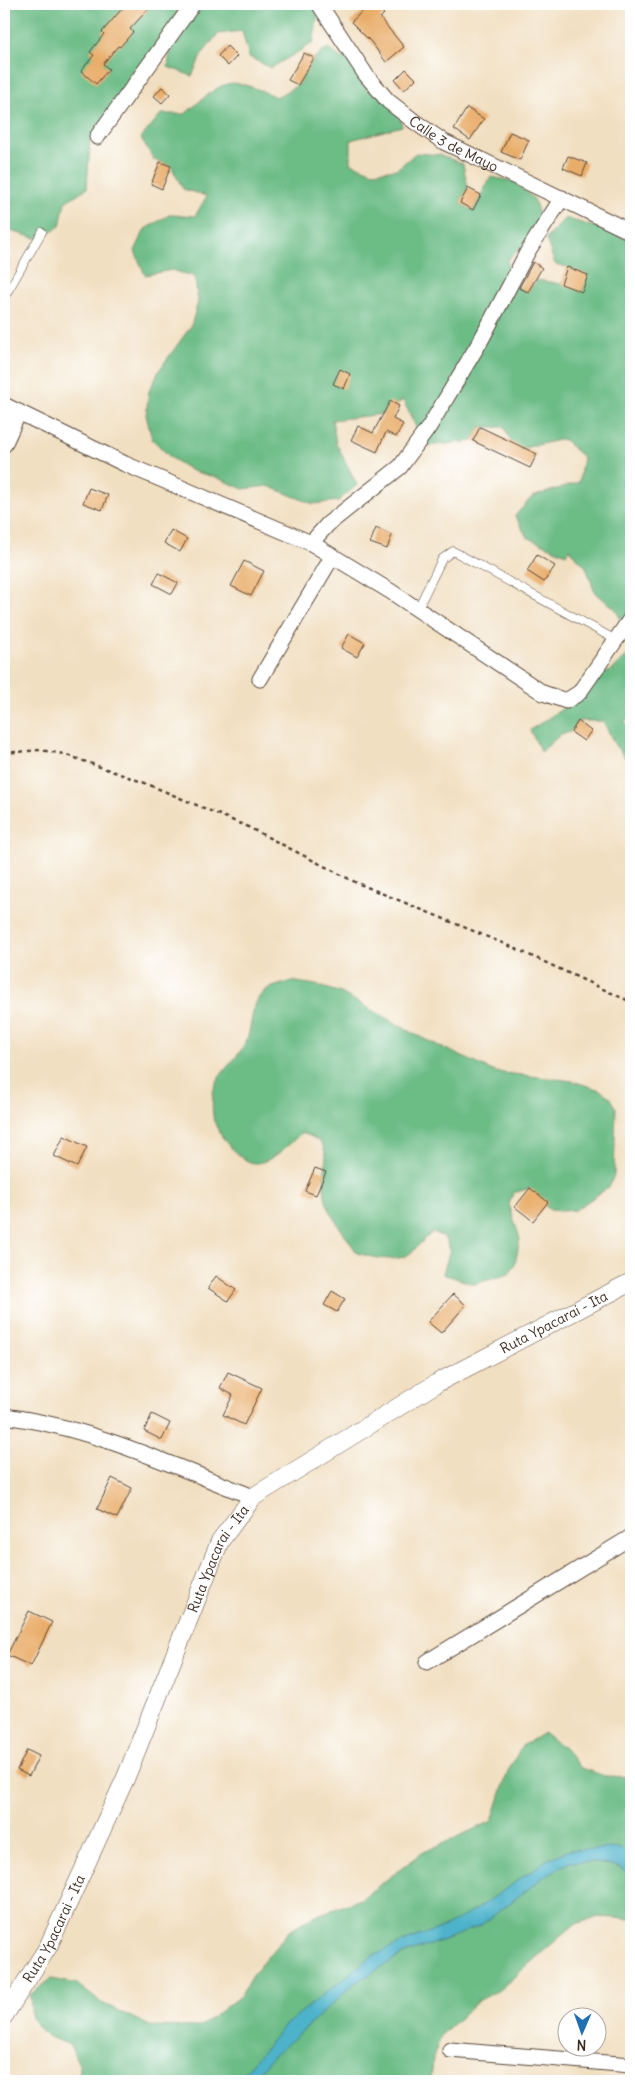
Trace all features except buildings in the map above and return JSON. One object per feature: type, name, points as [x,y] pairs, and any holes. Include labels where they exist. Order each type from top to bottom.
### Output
[{"type":"street","points":[[98,137],[193,4]]},
{"type":"street","name":"Calle 3 de Mayo","points":[[319,4],[366,75],[388,101],[444,142],[631,232]]},
{"type":"street","points":[[312,544],[328,524],[400,467],[429,427],[481,340],[528,251],[562,198]]},
{"type":"street","points":[[4,405],[125,464],[312,544],[417,610],[542,693],[566,701],[579,693],[631,618]]},
{"type":"street","points":[[4,445],[8,427],[19,412]]},
{"type":"street","points":[[260,679],[332,557]]},
{"type":"street","name":"Ruta Ypacarai - Ita","points":[[4,2016],[48,1947],[126,1777],[220,1541],[253,1497],[436,1383],[631,1282]]},
{"type":"street","points":[[4,1416],[73,1429],[121,1444],[253,1497]]},
{"type":"street","points":[[428,1662],[631,1536]]},
{"type":"street","points":[[450,2050],[631,2065]]},
{"type":"lane","points":[[4,298],[42,232]]},
{"type":"lane","points":[[417,610],[442,559],[453,551],[616,640]]},
{"type":"path","points":[[4,752],[40,750],[64,754],[145,784],[248,827],[357,883],[512,947],[631,1002]]},
{"type":"green space","points":[[4,4],[320,4],[313,43],[271,68],[249,57],[242,31],[218,34],[202,54],[192,76],[168,67],[171,43],[178,21],[129,79],[127,104],[107,120],[90,139],[87,188],[65,202],[60,226],[39,239],[4,227]]},
{"type":"green space","points":[[328,48],[342,59],[350,55],[397,102],[402,126],[351,140],[351,163],[373,172],[397,169],[416,153],[441,155],[463,164],[468,188],[460,203],[473,210],[491,177],[514,181],[534,199],[542,224],[526,244],[507,260],[512,284],[528,292],[537,280],[561,284],[582,291],[584,287],[567,267],[555,264],[546,239],[565,218],[615,233],[631,241],[631,714],[625,723],[631,728],[631,765],[615,745],[603,721],[578,721],[571,732],[561,734],[541,752],[530,730],[573,702],[587,681],[611,671],[629,654],[626,630],[615,608],[595,593],[586,567],[569,549],[566,554],[527,537],[515,516],[532,497],[579,482],[583,457],[563,439],[515,450],[504,427],[480,427],[473,441],[425,446],[403,400],[383,414],[332,420],[336,443],[357,485],[338,501],[313,504],[268,486],[243,489],[218,478],[192,471],[171,458],[152,439],[146,415],[149,391],[160,369],[191,326],[198,302],[195,277],[172,270],[145,275],[135,251],[145,229],[169,215],[195,216],[207,196],[183,189],[171,166],[154,160],[141,138],[161,114],[185,114],[211,92],[227,84],[245,85],[276,97],[298,85],[314,58]]},
{"type":"green space","points":[[291,981],[316,985],[341,993],[420,1037],[495,1072],[573,1081],[600,1090],[610,1097],[616,1107],[614,1175],[609,1187],[575,1210],[562,1211],[550,1210],[530,1188],[513,1193],[509,1204],[520,1239],[515,1264],[509,1274],[474,1284],[443,1274],[450,1249],[444,1237],[433,1232],[409,1254],[395,1259],[372,1257],[357,1253],[334,1218],[327,1203],[324,1186],[326,1158],[320,1143],[313,1137],[301,1133],[269,1159],[257,1163],[250,1162],[229,1146],[218,1130],[213,1116],[213,1095],[216,1083],[246,1042],[257,1001],[266,990]]},
{"type":"green space","points":[[544,1733],[564,1748],[581,1768],[605,1776],[629,1777],[631,1779],[631,1919],[598,1917],[575,1924],[499,1990],[478,2001],[442,2034],[433,2057],[431,2081],[79,2081],[80,2067],[70,2045],[47,2036],[32,2019],[30,1995],[51,1979],[77,1984],[100,2002],[150,2026],[200,2027],[240,1996],[253,1974],[288,1932],[313,1917],[361,1899],[422,1853],[492,1821],[508,1771],[522,1746]]},
{"type":"water","points":[[619,1848],[631,1855],[631,1874],[616,1866],[591,1862],[570,1862],[545,1876],[481,1925],[402,1955],[355,1983],[271,2058],[250,2081],[237,2081],[284,2026],[372,1956],[448,1925],[477,1909],[548,1859],[569,1850]]}]
